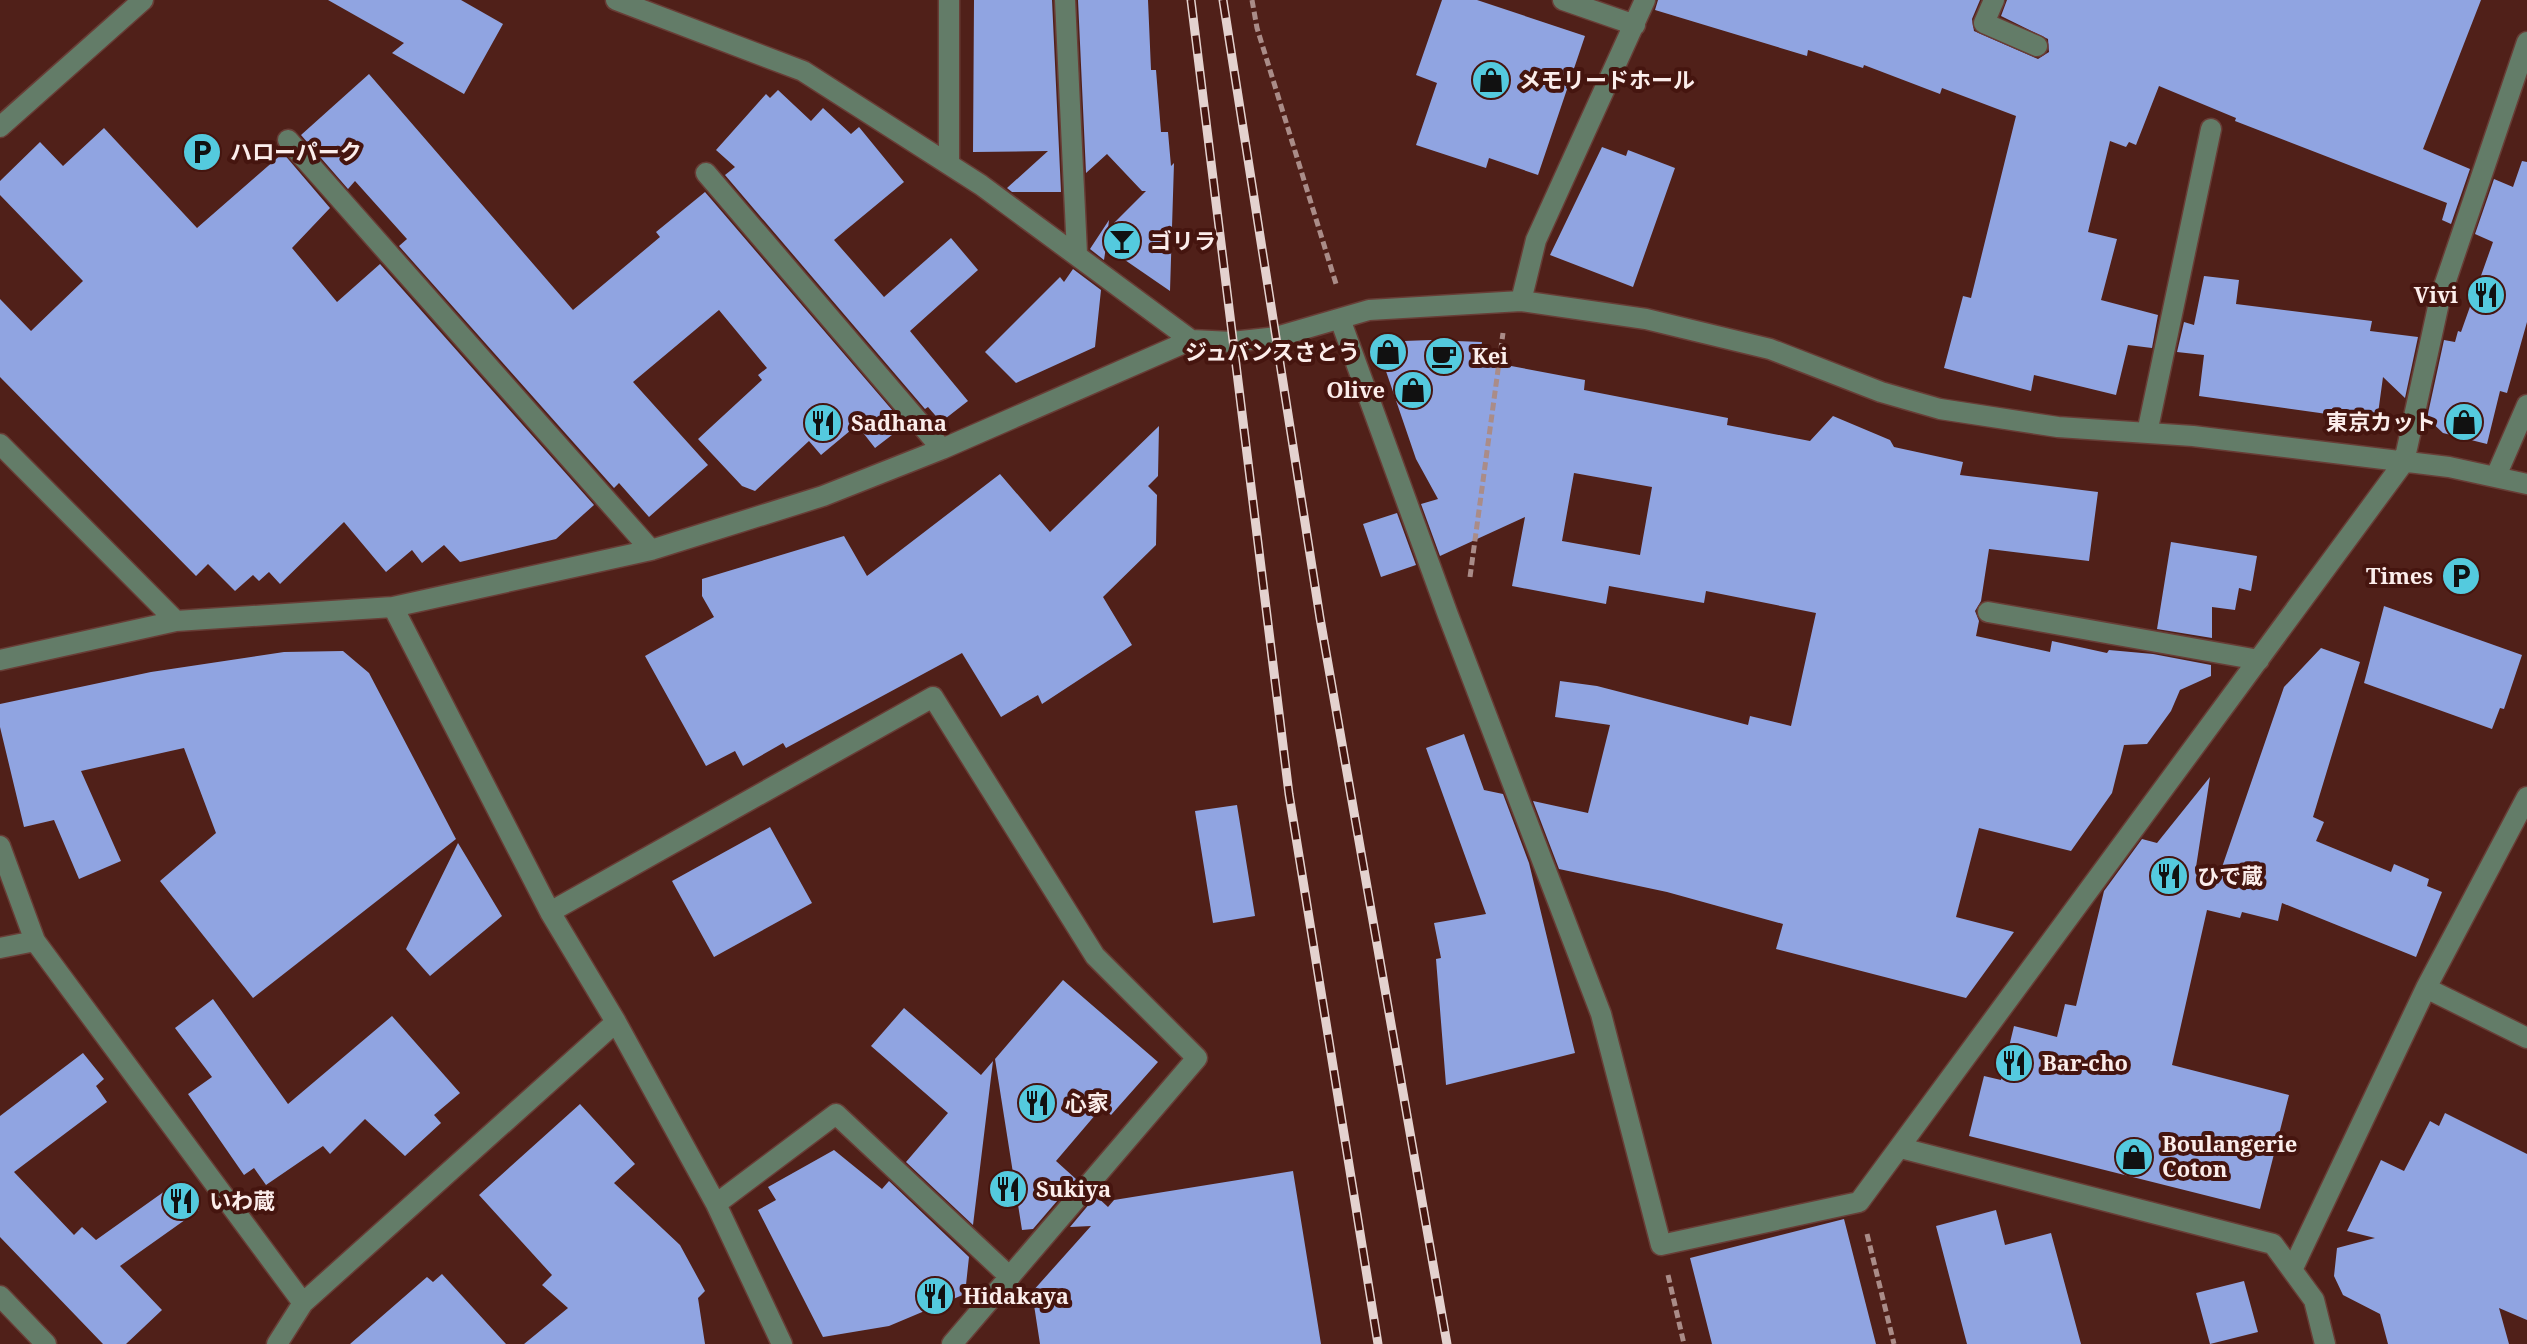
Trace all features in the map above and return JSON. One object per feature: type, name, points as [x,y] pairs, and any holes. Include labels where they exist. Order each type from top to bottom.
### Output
[{"type":"street","points":[[0,127],[143,0]]},
{"type":"street","points":[[616,0],[803,71],[949,163],[1077,253],[1191,340]]},
{"type":"street","points":[[949,0],[949,163]]},
{"type":"street","points":[[1065,0],[1077,253]]},
{"type":"street","points":[[1563,0],[1635,25]]},
{"type":"street","points":[[1514,301],[1536,240],[1645,0]]},
{"type":"street","points":[[1994,0],[1984,23],[2037,46]]},
{"type":"street","points":[[1340,319],[1448,615],[1601,1014],[1661,1245],[1859,1202],[2404,462],[2440,298],[2527,42]]},
{"type":"street","points":[[2147,433],[2211,129]]},
{"type":"street","points":[[288,140],[651,550]]},
{"type":"street","points":[[706,173],[942,449]]},
{"type":"street","points":[[0,660],[176,621],[393,607],[651,550],[823,496],[942,449],[1191,340],[1232,342],[1276,337],[1369,310],[1514,301],[1646,319],[1770,349],[1881,392],[1940,409],[2058,427],[2147,433],[2404,462],[2496,476],[2527,484]]},
{"type":"street","points":[[2496,476],[2527,405]]},
{"type":"street","points":[[0,444],[176,621]]},
{"type":"street","points":[[393,607],[550,912],[616,1022],[716,1204],[782,1344]]},
{"type":"street","points":[[1988,612],[2259,660]]},
{"type":"street","points":[[550,912],[933,697],[1095,956],[1197,1058],[952,1344]]},
{"type":"street","points":[[2293,1268],[2426,988],[2527,797]]},
{"type":"street","points":[[0,846],[35,941],[303,1303]]},
{"type":"street","points":[[0,948],[35,941]]},
{"type":"street","points":[[2426,988],[2527,1038]]},
{"type":"street","points":[[277,1344],[303,1303],[616,1022]]},
{"type":"street","points":[[716,1204],[836,1114],[1010,1277]]},
{"type":"street","points":[[1901,1148],[2273,1244],[2314,1300],[2325,1344]]},
{"type":"street","points":[[0,1296],[46,1344]]},
{"type":"path","points":[[1252,0],[1257,28],[1337,288],[1340,319]]},
{"type":"path","points":[[1448,615],[1468,591],[1514,301]]},
{"type":"path","points":[[1859,1202],[1894,1344]]},
{"type":"path","points":[[1668,1274],[1684,1344]]},
{"type":"building","points":[[328,0],[461,0],[503,24],[464,94],[392,53],[404,43]]},
{"type":"building","points":[[974,0],[1052,0],[1061,192],[1012,192],[1007,188],[1048,151],[973,152]]},
{"type":"building","points":[[1078,0],[1148,0],[1151,70],[1156,70],[1161,132],[1168,132],[1171,166],[1174,163],[1170,291],[1106,247],[1104,260],[1090,249],[1109,220],[1108,229],[1146,191],[1142,191],[1107,154],[1086,173]]},
{"type":"building","points":[[1442,0],[1477,0],[1585,36],[1538,175],[1489,158],[1486,168],[1416,145],[1437,83],[1416,75]]},
{"type":"building","points":[[1658,0],[1980,0],[1972,19],[1974,31],[2038,59],[2049,52],[2048,39],[2001,16],[2007,0],[2481,0],[2423,149],[2470,169],[2451,224],[2442,220],[2447,203],[2235,121],[2236,118],[2159,86],[2136,145],[2129,142],[2126,147],[2110,141],[2088,232],[2117,239],[2101,300],[2158,315],[2152,348],[2128,345],[2116,395],[2034,375],[2031,391],[1944,368],[1963,296],[1971,298],[2016,116],[1942,88],[1940,94],[1864,65],[1863,68],[1808,50],[1807,56],[1655,10]]},
{"type":"building","points":[[369,74],[573,310],[660,237],[656,232],[705,192],[905,425],[875,448],[857,425],[821,455],[809,441],[755,491],[742,486],[698,439],[762,380],[758,375],[767,368],[719,310],[633,382],[708,465],[649,517],[619,483],[614,488],[399,246],[407,239],[355,181],[348,189],[301,135]]},
{"type":"building","points":[[778,90],[811,121],[823,108],[851,134],[859,127],[904,182],[834,240],[884,297],[951,238],[978,270],[910,331],[968,401],[941,422],[928,407],[925,409],[725,175],[735,167],[716,150],[766,94],[770,98]]},
{"type":"building","points":[[104,128],[197,228],[283,153],[330,208],[292,248],[337,302],[380,264],[594,505],[556,539],[460,562],[444,545],[422,563],[412,550],[386,572],[344,522],[280,584],[269,572],[259,581],[253,575],[235,591],[208,564],[196,576],[0,377],[0,299],[31,331],[83,281],[0,195],[0,181],[40,142],[63,166]]},
{"type":"building","points":[[1602,147],[1626,156],[1628,150],[1675,168],[1633,287],[1550,255]]},
{"type":"building","points":[[2522,161],[2527,162],[2527,322],[2507,393],[2500,391],[2487,444],[2443,433],[2427,418],[2444,340],[2455,342],[2458,331],[2461,332],[2493,242],[2475,234],[2494,179],[2513,187]]},
{"type":"building","points":[[1073,269],[1101,290],[1095,347],[1016,383],[985,352],[1060,277],[1064,282]]},
{"type":"building","points":[[2204,276],[2239,280],[2236,304],[2372,321],[2370,331],[2418,337],[2405,398],[2383,377],[2377,421],[2199,396],[2204,355],[2177,352],[2184,322],[2194,325]]},
{"type":"building","points":[[1376,342],[1482,342],[1479,360],[1585,380],[1584,390],[1728,418],[1727,425],[1810,441],[1833,416],[1890,440],[1894,447],[1963,462],[1960,475],[2098,492],[2089,561],[1989,549],[1981,601],[1975,611],[1979,621],[1976,636],[2050,652],[2052,641],[2107,653],[2109,650],[2153,654],[2211,665],[2211,676],[2180,690],[2171,711],[2147,744],[2124,745],[2112,793],[2071,851],[1979,828],[1956,917],[2014,932],[1966,998],[1776,949],[1783,924],[1667,892],[1559,869],[1533,801],[1588,813],[1610,725],[1555,717],[1560,681],[1597,686],[1748,725],[1750,716],[1791,726],[1816,613],[1706,591],[1704,603],[1609,586],[1606,604],[1512,586],[1525,517],[1440,556],[1421,504],[1438,499],[1416,459]],"holes":[[[1574,473],[1652,487],[1640,555],[1562,541]]]},
{"type":"building","points":[[1159,426],[1158,476],[1148,486],[1157,495],[1156,545],[1103,597],[1132,645],[1042,704],[1038,695],[1001,717],[962,653],[786,748],[783,743],[743,766],[735,751],[706,766],[645,656],[714,617],[702,596],[702,579],[844,536],[867,576],[1000,474],[1050,532]]},
{"type":"building","points":[[1397,513],[1416,565],[1381,577],[1363,524]]},
{"type":"building","points":[[2171,542],[2257,556],[2251,591],[2239,588],[2235,610],[2212,607],[2212,638],[2157,629]]},
{"type":"building","points":[[2384,606],[2522,655],[2504,709],[2500,708],[2492,729],[2364,683]]},
{"type":"building","points":[[2321,648],[2360,662],[2313,817],[2324,822],[2316,841],[2391,872],[2394,864],[2429,879],[2427,886],[2442,892],[2416,957],[2282,903],[2278,921],[2242,912],[2240,918],[2207,910],[2172,1065],[2289,1095],[2260,1209],[1969,1136],[1984,1076],[2001,1080],[2014,1026],[2057,1037],[2065,1004],[2076,1006],[2104,891],[2142,839],[2157,843],[2210,777],[2196,867],[2206,869],[2206,875],[2208,870],[2220,873],[2284,687]]},
{"type":"building","points":[[343,651],[369,673],[456,839],[253,998],[160,881],[216,833],[184,748],[81,771],[121,861],[79,879],[54,820],[24,827],[0,727],[0,704],[151,672],[284,652]]},
{"type":"building","points":[[1464,734],[1484,790],[1503,794],[1529,863],[1575,1053],[1446,1085],[1436,959],[1441,958],[1434,923],[1486,914],[1426,748]]},
{"type":"building","points":[[1237,805],[1255,916],[1213,923],[1195,811]]},
{"type":"building","points":[[770,827],[812,903],[714,957],[672,881]]},
{"type":"building","points":[[458,843],[502,916],[430,976],[406,949]]},
{"type":"building","points":[[1063,980],[1158,1062],[1111,1115],[1102,1107],[1056,1161],[1076,1179],[1033,1229],[1022,1230],[995,1059]]},
{"type":"building","points":[[213,999],[288,1104],[392,1016],[460,1093],[434,1115],[441,1123],[405,1156],[365,1119],[330,1154],[323,1146],[266,1185],[254,1168],[244,1175],[188,1094],[212,1077],[175,1028]]},
{"type":"building","points":[[904,1008],[981,1075],[993,1061],[973,1225],[906,1162],[948,1113],[871,1046]]},
{"type":"building","points":[[83,1053],[104,1079],[96,1086],[107,1102],[14,1172],[74,1235],[82,1227],[96,1240],[179,1181],[199,1210],[120,1266],[162,1310],[126,1344],[103,1344],[0,1237],[0,1116]]},
{"type":"building","points":[[580,1104],[635,1164],[614,1183],[680,1245],[705,1291],[698,1298],[705,1344],[524,1344],[568,1308],[542,1285],[552,1275],[479,1195]]},
{"type":"building","points":[[2445,1113],[2527,1154],[2527,1320],[2499,1308],[2509,1344],[2388,1344],[2380,1314],[2343,1295],[2334,1276],[2337,1248],[2375,1238],[2347,1231],[2381,1160],[2404,1171],[2430,1121],[2439,1126]]},
{"type":"building","points":[[834,1150],[882,1189],[889,1181],[969,1257],[965,1294],[889,1326],[823,1337],[758,1210],[776,1200],[768,1187]]},
{"type":"building","points":[[1293,1171],[1321,1344],[1040,1344],[1032,1292],[1091,1226],[1070,1227],[1096,1196],[1108,1207],[1114,1200]]},
{"type":"building","points":[[1996,1210],[2005,1245],[2051,1233],[2081,1344],[1967,1344],[1936,1226]]},
{"type":"building","points":[[1844,1219],[1876,1344],[1712,1344],[1690,1258]]},
{"type":"building","points":[[442,1274],[506,1344],[350,1344],[427,1277],[433,1282]]},
{"type":"building","points":[[2244,1281],[2258,1332],[2210,1344],[2196,1293]]},
{"type":"railway","points":[[1191,0],[1289,794],[1378,1344]]},
{"type":"railway","points":[[1223,0],[1320,618],[1447,1344]]},
{"type":"place","name":"メモリードホール","points":[[1491,80]]},
{"type":"place","name":"ハローパーク","points":[[202,152]]},
{"type":"place","name":"ゴリラ","points":[[1122,241]]},
{"type":"place","name":"Vivi","points":[[2486,295]]},
{"type":"place","name":"ジュバンスさとう","points":[[1388,352]]},
{"type":"place","name":"Kei","points":[[1444,356]]},
{"type":"place","name":"Olive","points":[[1413,390]]},
{"type":"place","name":"東京カット","points":[[2464,422]]},
{"type":"place","name":"Sadhana","points":[[823,423]]},
{"type":"place","name":"Times","points":[[2461,576]]},
{"type":"place","name":"ひで蔵","points":[[2169,876]]},
{"type":"place","name":"Bar-cho","points":[[2014,1063]]},
{"type":"place","name":"心家","points":[[1037,1103]]},
{"type":"place","name":"Boulangerie Coton","points":[[2134,1157]]},
{"type":"place","name":"Sukiya","points":[[1008,1189]]},
{"type":"place","name":"いわ蔵","points":[[181,1201]]},
{"type":"place","name":"Hidakaya","points":[[935,1296]]}]
